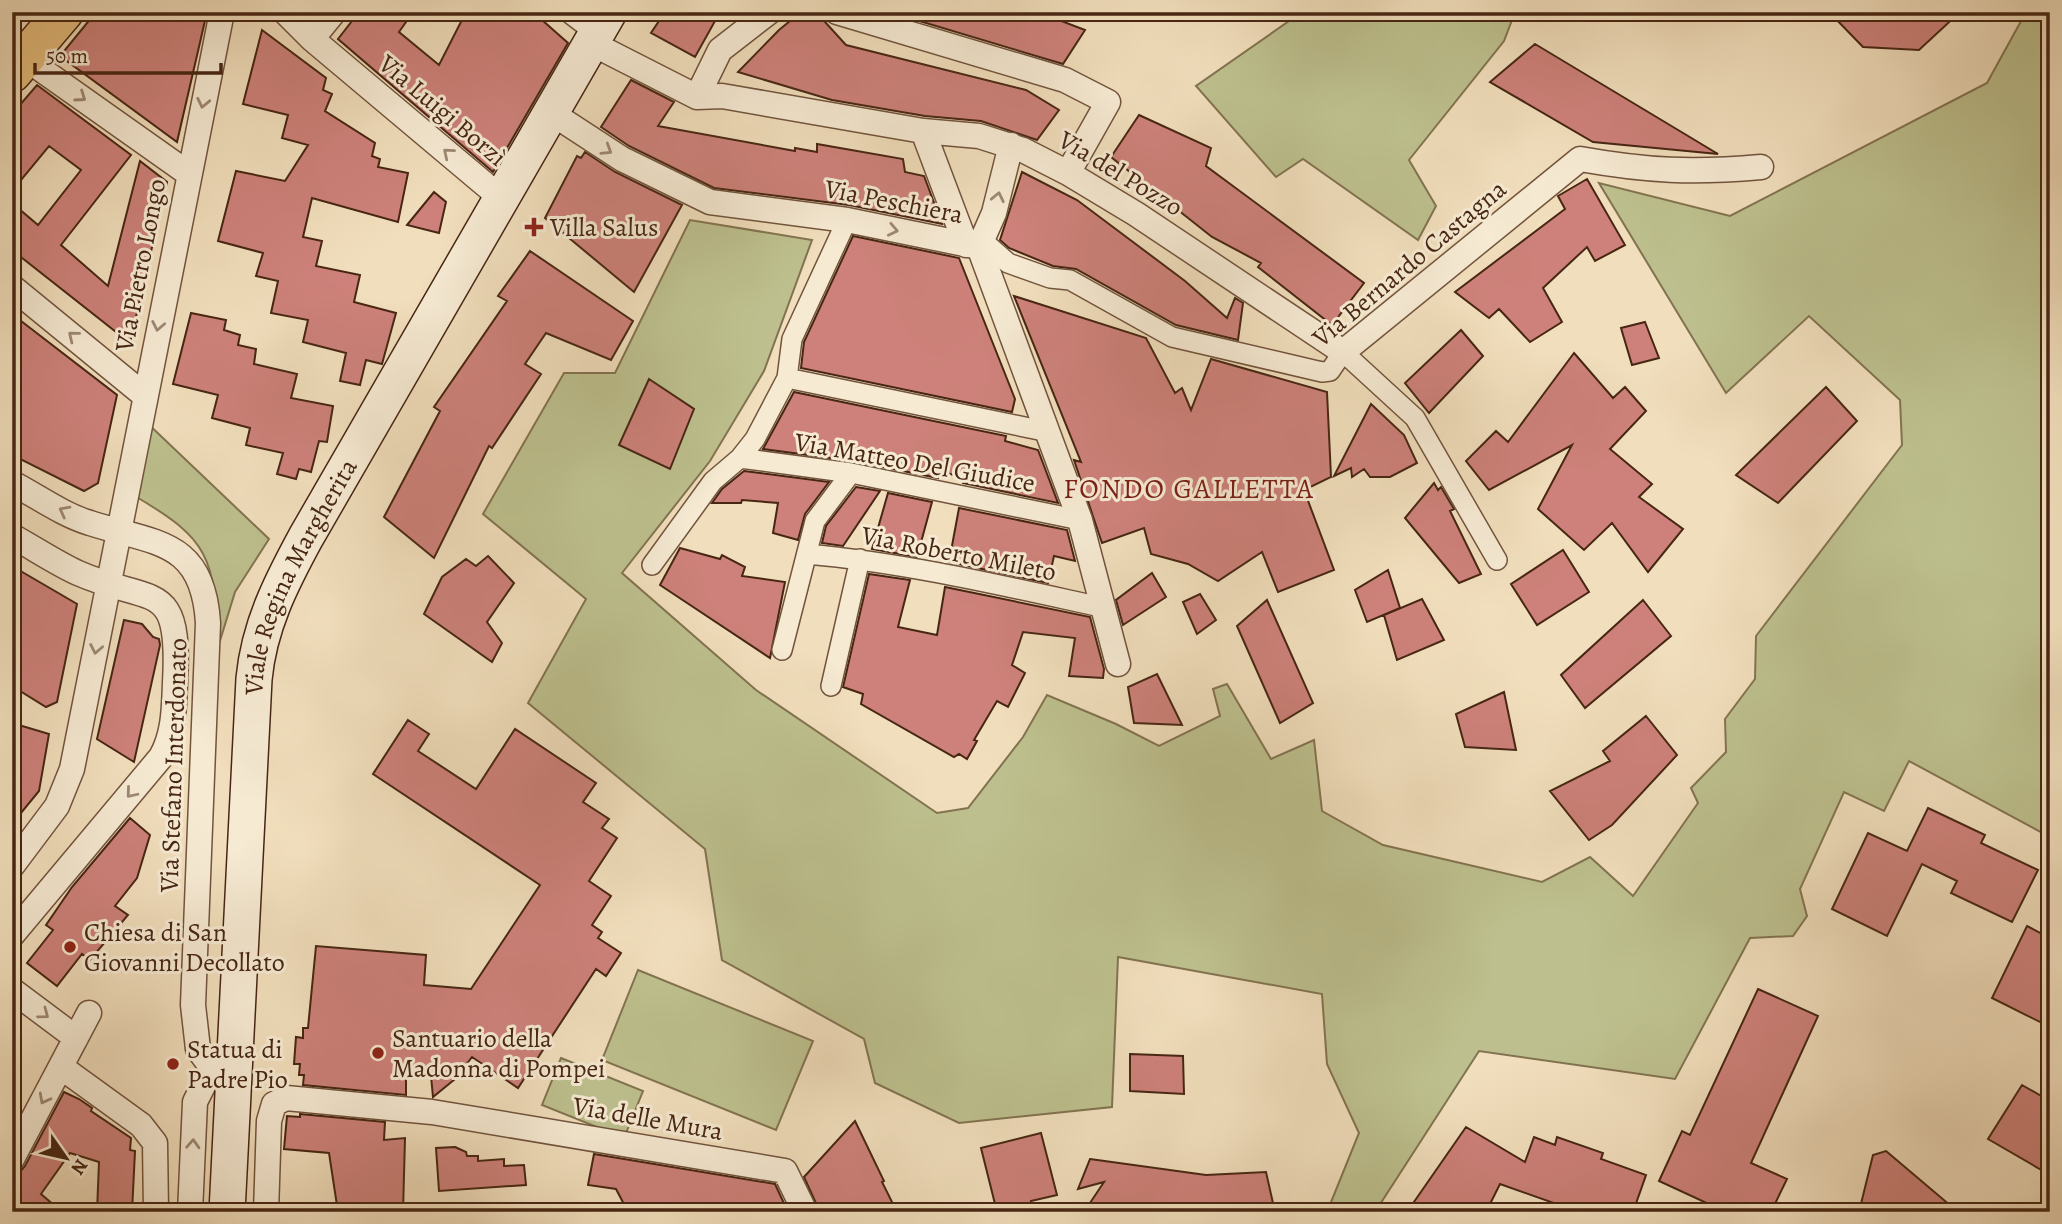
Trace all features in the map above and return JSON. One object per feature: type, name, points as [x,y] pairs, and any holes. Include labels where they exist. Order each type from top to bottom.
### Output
[{"type":"main road","points":[[19,65],[64,12]]},
{"type":"main road","name":"Viale Regina Margherita","points":[[228,1212],[223,1070],[253,692],[262,630],[300,548],[550,113],[592,25]]},
{"type":"street","name":"Via Pietro Longo","points":[[12,866],[48,821],[65,790],[76,748],[222,12]]},
{"type":"street","name":"Via Luigi Borzì","points":[[285,12],[312,39],[500,197]]},
{"type":"street","points":[[312,39],[334,12]]},
{"type":"street","points":[[697,97],[720,50],[769,12]]},
{"type":"street","points":[[837,12],[1065,80],[1108,102],[1068,173]]},
{"type":"street","name":"Via del Pozzo","points":[[592,25],[697,97],[722,96],[923,131],[979,136],[1011,145],[1068,173],[1343,352],[1415,418],[1497,560]]},
{"type":"street","points":[[19,65],[189,174]]},
{"type":"street","name":"Via Peschiera","points":[[550,113],[622,159],[710,202],[848,220],[976,245],[1049,432],[1080,520],[1118,664]]},
{"type":"street","points":[[923,131],[976,245]]},
{"type":"street","points":[[976,245],[994,213],[1011,145]]},
{"type":"street","name":"Via Bernardo Castagna","points":[[976,245],[1008,263],[1050,278],[1070,280],[1172,337],[1330,372],[1343,352],[1580,159],[1644,170],[1699,173],[1761,167]]},
{"type":"street","points":[[652,565],[713,481],[740,458],[755,439],[787,379],[792,339],[848,220]]},
{"type":"street","points":[[12,286],[144,395]]},
{"type":"street","points":[[787,379],[1049,432]]},
{"type":"street","name":"Via Matteo Del Giudice","points":[[740,458],[851,473],[1080,520]]},
{"type":"street","points":[[782,650],[815,521],[851,473]]},
{"type":"street","name":"Via Stefano Interdonato","points":[[12,483],[87,523],[153,539],[185,559],[198,574],[207,603],[193,1005],[198,1049],[223,1070]]},
{"type":"street","points":[[12,536],[79,573],[159,600],[170,614],[176,662],[171,734],[161,757],[12,935]]},
{"type":"street","name":"Via Roberto Mileto","points":[[807,554],[860,559],[944,573],[1101,607]]},
{"type":"street","points":[[831,686],[860,559]]},
{"type":"street","points":[[12,990],[76,1038]]},
{"type":"street","points":[[12,1159],[89,1013]]},
{"type":"street","points":[[61,1067],[141,1125],[155,1143],[156,1212]]},
{"type":"street","points":[[190,1212],[195,1101],[223,1070]]},
{"type":"street","name":"Via delle Mura","points":[[266,1212],[270,1112],[274,1104],[286,1098],[432,1112],[785,1171],[805,1212]]},
{"type":"green space","points":[[1302,12],[1515,12],[1504,41],[1409,160],[1436,206],[1418,240],[1303,159],[1276,177],[1196,86]]},
{"type":"green space","points":[[2026,12],[2050,12],[2050,837],[1909,761],[1884,811],[1844,792],[1800,889],[1807,916],[1793,936],[1750,938],[1675,1079],[1479,1051],[1375,1212],[1327,1212],[1359,1133],[1327,1064],[1322,994],[1118,957],[1112,1107],[959,1123],[875,1083],[864,1039],[722,960],[705,849],[528,703],[586,599],[483,514],[564,373],[615,373],[690,220],[812,240],[764,371],[710,461],[622,573],[756,690],[937,813],[968,808],[1023,737],[1047,695],[1116,724],[1159,746],[1220,716],[1213,689],[1227,684],[1271,759],[1314,740],[1322,811],[1383,845],[1542,882],[1590,857],[1633,896],[1698,803],[1691,788],[1726,752],[1725,719],[1755,679],[1756,636],[1902,445],[1900,400],[1809,316],[1726,393],[1599,183],[1730,216],[1987,83]]},
{"type":"green space","points":[[144,420],[269,539],[235,592],[219,644],[214,590],[203,554],[193,539],[178,525],[133,495]]},
{"type":"green space","points":[[638,970],[813,1041],[776,1130],[602,1060]]},
{"type":"green space","points":[[561,1058],[643,1091],[624,1138],[542,1105]]},
{"type":"building","points":[[96,12],[207,12],[177,142],[60,56]]},
{"type":"building","points":[[359,12],[413,12],[399,32],[439,65],[466,12],[533,12],[568,43],[493,172],[338,39]]},
{"type":"building","points":[[665,12],[720,12],[695,57],[651,33]]},
{"type":"building","points":[[801,12],[816,12],[846,45],[1026,90],[1059,110],[1037,140],[981,121],[925,116],[832,100],[738,72],[779,30]]},
{"type":"building","points":[[906,12],[1038,12],[1085,30],[1063,64],[906,17]]},
{"type":"building","points":[[1829,12],[1960,12],[1919,50],[1863,47]]},
{"type":"building","points":[[262,30],[326,78],[323,90],[332,94],[325,111],[375,143],[372,156],[380,159],[378,167],[408,173],[398,222],[312,198],[303,237],[322,241],[316,266],[360,275],[354,302],[396,313],[382,364],[366,360],[360,385],[340,381],[346,353],[303,342],[308,320],[271,313],[278,281],[256,276],[263,253],[218,241],[236,171],[285,181],[308,145],[282,138],[288,115],[243,104]]},
{"type":"building","points":[[1535,44],[1718,154],[1593,142],[1490,82]]},
{"type":"building","points":[[631,80],[674,102],[658,126],[795,151],[795,148],[817,152],[817,144],[903,159],[905,172],[924,176],[942,224],[849,205],[714,188],[629,146],[601,127]]},
{"type":"building","points":[[37,85],[131,155],[61,245],[108,286],[140,161],[167,182],[130,343],[12,250],[12,203],[38,225],[81,170],[49,146],[12,191],[12,114]]},
{"type":"building","points":[[1139,115],[1211,148],[1206,166],[1364,283],[1332,325],[1258,267],[1261,263],[1212,237],[1111,157]]},
{"type":"building","points":[[585,152],[615,172],[682,205],[634,292],[545,218],[577,156],[581,158]]},
{"type":"building","points":[[1022,172],[1077,200],[1185,281],[1227,318],[1235,298],[1243,303],[1238,340],[1176,325],[1076,269],[1053,266],[1009,248],[1000,240]]},
{"type":"building","points":[[1587,179],[1625,245],[1595,261],[1587,247],[1543,288],[1562,322],[1530,342],[1499,309],[1489,318],[1455,292],[1565,209],[1558,196]]},
{"type":"building","points":[[434,192],[446,202],[439,233],[407,225]]},
{"type":"building","points":[[853,236],[959,258],[1015,399],[1012,412],[801,368],[804,342]]},
{"type":"building","points":[[530,251],[633,321],[611,360],[546,333],[525,364],[541,374],[492,448],[489,446],[434,558],[384,517],[440,411],[434,407],[507,301],[498,296]]},
{"type":"building","points":[[1014,296],[1146,338],[1175,393],[1182,388],[1191,410],[1211,359],[1327,392],[1331,477],[1304,490],[1334,570],[1278,592],[1262,552],[1218,581],[1188,564],[1151,554],[1144,528],[1102,543],[1074,460],[1081,462]]},
{"type":"building","points":[[191,313],[226,320],[224,330],[240,335],[238,345],[256,349],[254,364],[297,374],[291,398],[333,406],[327,442],[319,441],[311,472],[299,469],[296,479],[277,474],[283,453],[246,445],[250,428],[212,418],[218,395],[173,384]]},
{"type":"building","points":[[12,314],[117,395],[98,483],[84,491],[12,455]]},
{"type":"building","points":[[1645,322],[1659,358],[1632,365],[1621,328]]},
{"type":"building","points":[[1461,330],[1483,356],[1429,413],[1405,383]]},
{"type":"building","points":[[1574,353],[1613,398],[1625,387],[1646,411],[1610,449],[1652,484],[1639,497],[1683,529],[1648,572],[1612,523],[1584,550],[1538,509],[1572,445],[1489,490],[1466,461],[1496,431],[1508,442]]},
{"type":"building","points":[[649,379],[694,409],[670,469],[619,445]]},
{"type":"building","points":[[1826,387],[1857,421],[1778,503],[1736,475]]},
{"type":"building","points":[[794,392],[1006,436],[1005,441],[1038,450],[1058,503],[963,483],[964,477],[940,472],[938,478],[853,461],[763,449]]},
{"type":"building","points":[[1371,404],[1404,435],[1417,463],[1390,477],[1370,477],[1364,469],[1352,477],[1351,468],[1334,476]]},
{"type":"building","points":[[744,471],[829,482],[805,514],[798,540],[773,533],[778,503],[742,500],[741,503],[712,503],[722,489]]},
{"type":"building","points":[[1434,483],[1438,490],[1441,487],[1454,509],[1450,511],[1481,574],[1459,583],[1405,518]]},
{"type":"building","points":[[856,487],[880,491],[843,546],[822,543],[826,526]]},
{"type":"building","points":[[888,493],[932,502],[917,557],[872,549]]},
{"type":"building","points":[[959,508],[1067,530],[1075,561],[1054,556],[1048,583],[949,562]]},
{"type":"building","points":[[680,548],[720,559],[722,555],[745,567],[742,576],[785,582],[770,658],[660,585]]},
{"type":"building","points":[[1563,550],[1589,592],[1537,625],[1511,584]]},
{"type":"building","points":[[488,556],[514,583],[487,622],[502,643],[492,662],[424,614],[442,577],[466,559],[476,566]]},
{"type":"building","points":[[12,566],[77,604],[57,702],[46,707],[12,686]]},
{"type":"building","points":[[1388,570],[1400,608],[1367,622],[1355,590]]},
{"type":"building","points":[[1152,573],[1166,597],[1123,625],[1116,600]]},
{"type":"building","points":[[869,574],[910,580],[898,627],[937,635],[945,587],[1090,617],[1104,669],[1103,678],[1069,676],[1075,638],[1023,632],[1012,665],[1025,673],[1008,707],[997,701],[974,740],[977,741],[967,759],[959,754],[954,757],[861,704],[863,694],[843,687]]},
{"type":"building","points":[[1200,594],[1216,620],[1197,634],[1183,602]]},
{"type":"building","points":[[1422,599],[1444,640],[1397,660],[1384,615]]},
{"type":"building","points":[[1267,600],[1313,703],[1280,723],[1237,626]]},
{"type":"building","points":[[1643,600],[1671,636],[1585,708],[1561,675]]},
{"type":"building","points":[[124,620],[142,624],[153,637],[159,639],[160,645],[134,762],[97,739]]},
{"type":"building","points":[[1157,674],[1182,725],[1134,723],[1128,687]]},
{"type":"building","points":[[1504,692],[1516,750],[1465,747],[1456,714]]},
{"type":"building","points":[[1646,716],[1677,755],[1612,825],[1589,840],[1550,791],[1610,761],[1603,751]]},
{"type":"building","points":[[408,720],[429,734],[418,751],[476,789],[515,729],[596,783],[583,802],[609,819],[602,828],[617,838],[589,881],[611,896],[592,925],[602,932],[598,938],[621,953],[606,976],[596,969],[518,1088],[472,1057],[455,1079],[433,1097],[431,1076],[406,1077],[406,1095],[303,1085],[304,1075],[299,1075],[300,1064],[294,1064],[296,1037],[303,1038],[303,1028],[308,1028],[316,946],[426,955],[424,985],[471,989],[540,885],[373,774]]},
{"type":"building","points":[[12,723],[49,734],[39,791],[12,824]]},
{"type":"building","points":[[1928,808],[1985,835],[1981,843],[2038,870],[2012,922],[1951,893],[1957,881],[1922,864],[1887,936],[1832,909],[1868,833],[1907,851]]},
{"type":"building","points":[[130,818],[150,835],[137,878],[115,906],[128,915],[90,960],[82,954],[57,986],[27,963],[53,930],[46,925],[72,887]]},
{"type":"building","points":[[2027,926],[2050,938],[2050,1027],[1992,998]]},
{"type":"building","points":[[1758,989],[1818,1016],[1751,1163],[1787,1179],[1771,1212],[1726,1212],[1659,1181],[1682,1131],[1690,1135]]},
{"type":"building","points":[[1130,1054],[1183,1056],[1184,1094],[1130,1091]]},
{"type":"building","points":[[2022,1085],[2050,1101],[2050,1175],[1988,1139]]},
{"type":"building","points":[[64,1092],[79,1099],[92,1108],[91,1111],[131,1138],[130,1150],[135,1151],[132,1212],[97,1212],[99,1162],[70,1153],[41,1194],[62,1212],[12,1212],[12,1181],[25,1166]]},
{"type":"building","points":[[300,1114],[385,1122],[384,1140],[405,1138],[403,1212],[338,1212],[329,1153],[284,1149],[287,1116],[300,1117]]},
{"type":"building","points":[[855,1121],[897,1212],[820,1212],[804,1177]]},
{"type":"building","points":[[1466,1127],[1525,1162],[1534,1137],[1555,1145],[1557,1137],[1603,1153],[1601,1159],[1646,1175],[1633,1212],[1579,1212],[1500,1184],[1486,1212],[1407,1212]]},
{"type":"building","points":[[1041,1133],[1057,1195],[1031,1201],[1034,1212],[997,1212],[981,1148]]},
{"type":"building","points":[[455,1147],[466,1152],[467,1156],[478,1156],[478,1161],[504,1159],[504,1166],[524,1165],[526,1185],[439,1191],[436,1148]]},
{"type":"building","points":[[1886,1151],[1958,1212],[1859,1212],[1873,1155]]},
{"type":"building","points":[[594,1154],[775,1184],[788,1212],[628,1212],[616,1189],[588,1185]]},
{"type":"building","points":[[1090,1159],[1206,1175],[1266,1172],[1275,1212],[1084,1212],[1104,1182],[1078,1189]]},
{"type":"place","name":"Villa Salus","points":[[534,227]]},
{"type":"place","name":"Chiesa di San Giovanni Decollato","points":[[70,947]]},
{"type":"place","name":"Santuario della Madonna di Pompei","points":[[378,1053]]},
{"type":"place","name":"Statua di Padre Pio","points":[[173,1064]]},
{"type":"district","name":"FONDO GALLETTA","points":[[1189,488]]}]
